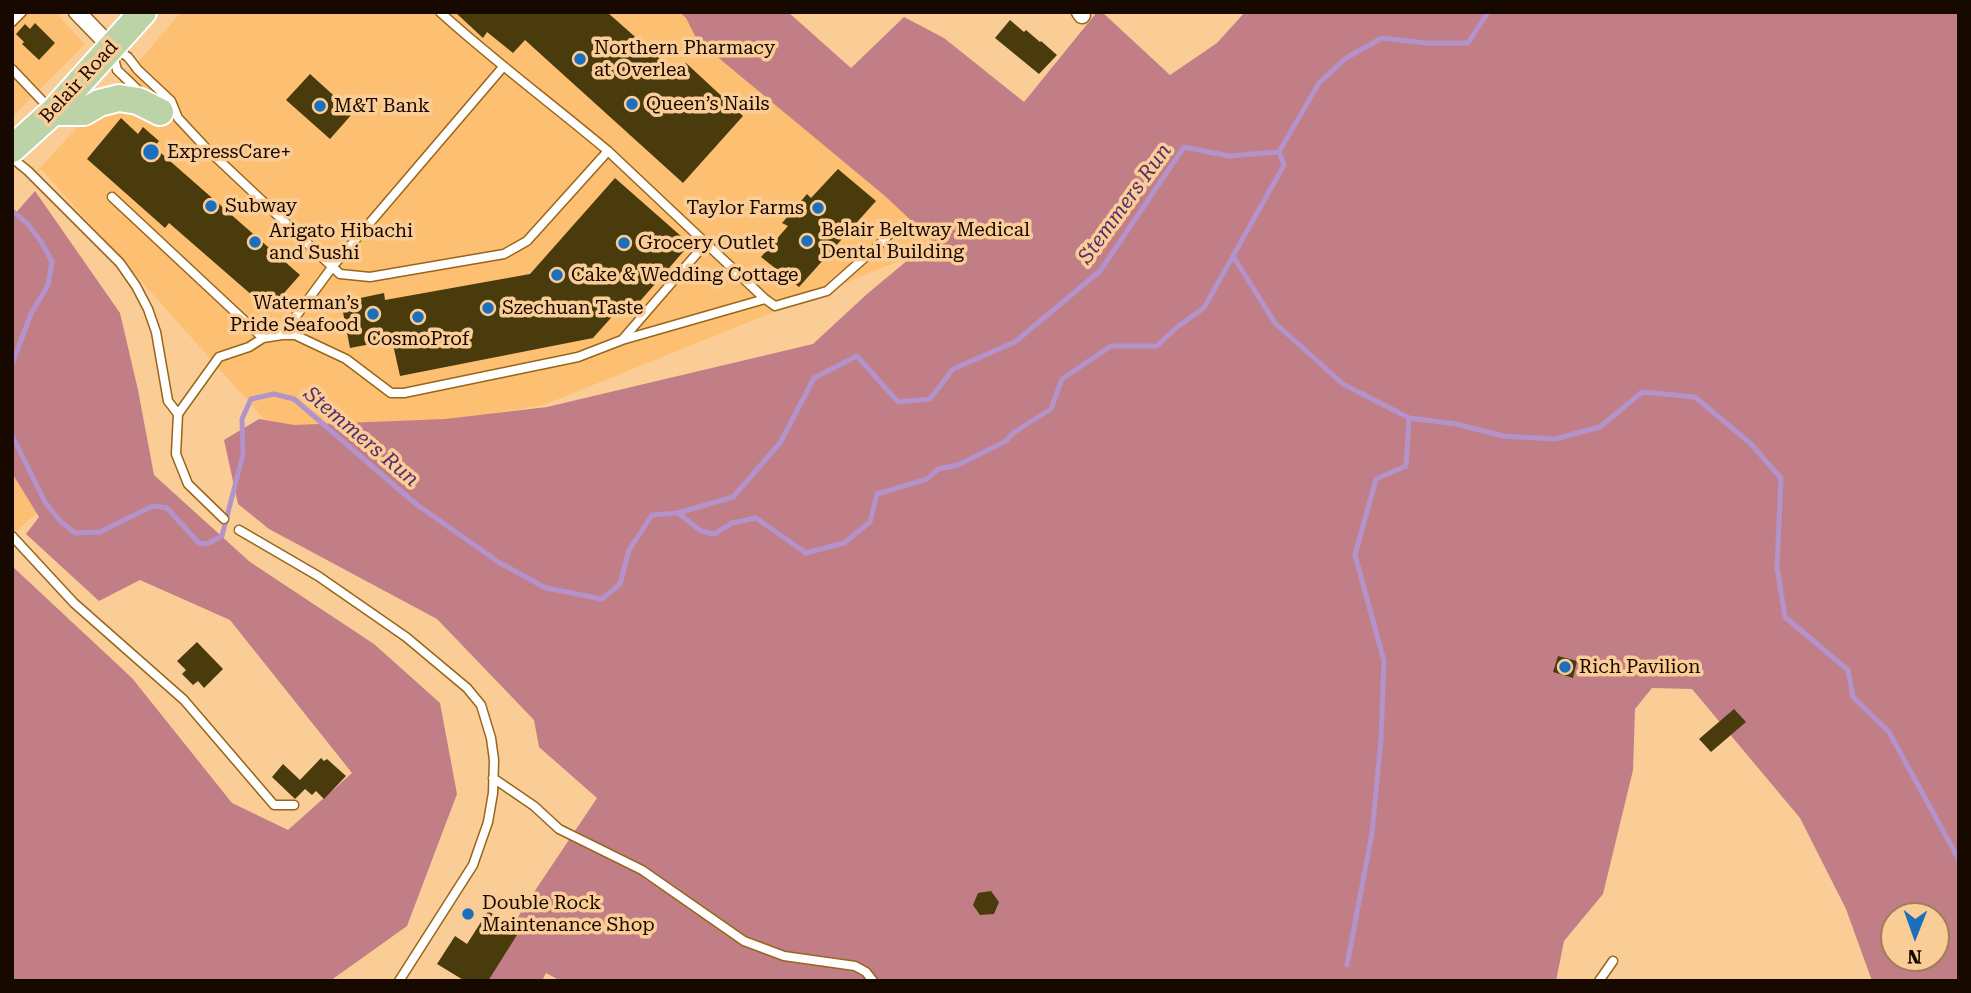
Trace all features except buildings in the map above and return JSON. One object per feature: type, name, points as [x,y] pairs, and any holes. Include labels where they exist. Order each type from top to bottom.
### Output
[{"type":"main road","name":"Belair Road","points":[[13,148],[53,112],[143,12]]},
{"type":"main road","points":[[53,112],[84,112],[99,103],[119,98],[138,101],[169,115]]},
{"type":"street","points":[[77,12],[111,47]]},
{"type":"lane","points":[[12,22],[22,12]]},
{"type":"lane","points":[[440,12],[503,67],[608,151],[775,306],[827,291],[893,230]]},
{"type":"lane","points":[[111,47],[117,70],[205,147],[341,274],[370,277],[504,254],[527,241],[608,151]]},
{"type":"lane","points":[[111,47],[128,57],[171,101],[169,115]]},
{"type":"lane","points":[[282,335],[333,267],[503,67]]},
{"type":"lane","points":[[12,69],[53,112]]},
{"type":"lane","points":[[13,148],[28,171],[120,263],[136,286],[156,332],[168,401],[178,414]]},
{"type":"lane","points":[[112,197],[263,338]]},
{"type":"lane","points":[[622,340],[706,243]]},
{"type":"lane","points":[[224,519],[188,484],[176,454],[178,414],[219,357],[248,347],[263,338],[295,335],[346,359],[391,393],[404,393],[578,357],[622,340],[765,299]]},
{"type":"lane","points":[[239,530],[318,576],[406,638],[443,666],[481,705],[491,738],[494,760],[493,793],[488,822],[473,865],[399,981]]},
{"type":"lane","points":[[12,536],[74,603],[184,701],[274,805],[294,805]]},
{"type":"lane","points":[[493,778],[534,806],[559,829],[642,870],[744,941],[784,956],[855,967],[866,972],[873,981]]},
{"type":"lane","points":[[1598,981],[1614,961]]},
{"type":"shaded area","points":[[12,12],[55,12],[85,44],[12,117]]},
{"type":"shaded area","points":[[181,12],[694,12],[941,244],[544,405],[289,447],[41,169],[12,198]]},
{"type":"shaded area","points":[[680,12],[788,12],[851,68],[904,17],[944,38],[1024,102],[1097,12],[1102,12],[1170,75],[1217,43],[1245,12],[1959,12],[1959,981],[1872,981],[1846,909],[1800,818],[1692,689],[1652,688],[1635,709],[1633,770],[1603,894],[1564,941],[1556,981],[561,981],[546,973],[542,981],[484,981],[522,910],[597,798],[539,747],[534,720],[437,619],[269,529],[238,504],[224,440],[259,419],[294,425],[445,419],[547,407],[813,344],[867,294],[932,240],[885,196],[697,40]]},
{"type":"shaded area","points":[[35,191],[120,313],[154,475],[250,562],[374,644],[440,703],[457,794],[407,926],[330,981],[12,981],[12,566],[132,678],[232,803],[288,830],[352,773],[230,620],[140,580],[99,601],[26,534],[39,517],[12,473],[12,217]]},
{"type":"shaded area","points":[[12,467],[44,507],[12,535]]},
{"type":"waterway","points":[[1279,152],[1319,83],[1346,58],[1382,38],[1426,43],[1468,43],[1488,12]]},
{"type":"waterway","name":"Stemmers Run","points":[[12,435],[45,502],[60,521],[75,533],[100,532],[153,506],[167,508],[199,543],[207,544],[222,536],[243,454],[242,419],[251,399],[274,394],[294,399],[416,504],[500,563],[546,588],[602,599],[620,584],[629,550],[652,515],[678,513],[733,497],[780,443],[814,378],[857,356],[898,402],[930,399],[953,369],[1015,342],[1100,271],[1184,147],[1229,156],[1279,152]]},
{"type":"waterway","name":"Stemmers Run","points":[[1279,152],[1284,165],[1233,256],[1275,323],[1343,384],[1409,418],[1456,424],[1503,436],[1555,439],[1600,427],[1642,392],[1695,397],[1750,443],[1781,478],[1777,567],[1785,617],[1848,670],[1853,697],[1889,732],[1959,860]]},
{"type":"waterway","name":"Stemmers Run","points":[[12,211],[28,224],[52,262],[48,285],[31,314],[12,364]]},
{"type":"waterway","name":"Stemmers Run","points":[[678,513],[701,531],[714,534],[732,523],[756,518],[806,553],[844,543],[870,522],[877,494],[927,479],[938,469],[958,465],[1006,441],[1013,433],[1051,409],[1062,379],[1111,346],[1157,346],[1204,308],[1233,256]]},
{"type":"waterway","points":[[1347,965],[1372,833],[1381,739],[1384,661],[1355,555],[1376,479],[1406,466],[1409,418]]},
{"type":"place","name":"Northern Pharmacy at Overlea","points":[[580,59]]},
{"type":"place","name":"Queen’s Nails","points":[[632,104]]},
{"type":"place","name":"M&T Bank","points":[[320,106]]},
{"type":"place","name":"ExpressCare+","points":[[151,152]]},
{"type":"place","name":"Subway","points":[[211,206]]},
{"type":"place","name":"Taylor Farms","points":[[818,208]]},
{"type":"place","name":"Belair Beltway Medical Dental Building","points":[[807,241]]},
{"type":"place","name":"Arigato Hibachi and Sushi","points":[[255,242]]},
{"type":"place","name":"Grocery Outlet","points":[[624,243]]},
{"type":"place","name":"Cake & Wedding Cottage","points":[[557,275]]},
{"type":"place","name":"Szechuan Taste","points":[[488,308]]},
{"type":"place","name":"Waterman’s Pride Seafood","points":[[373,314]]},
{"type":"place","name":"CosmoProf","points":[[418,317]]},
{"type":"place","name":"Rich Pavilion","points":[[1565,667]]},
{"type":"place","name":"Double Rock Maintenance Shop","points":[[468,914]]}]
